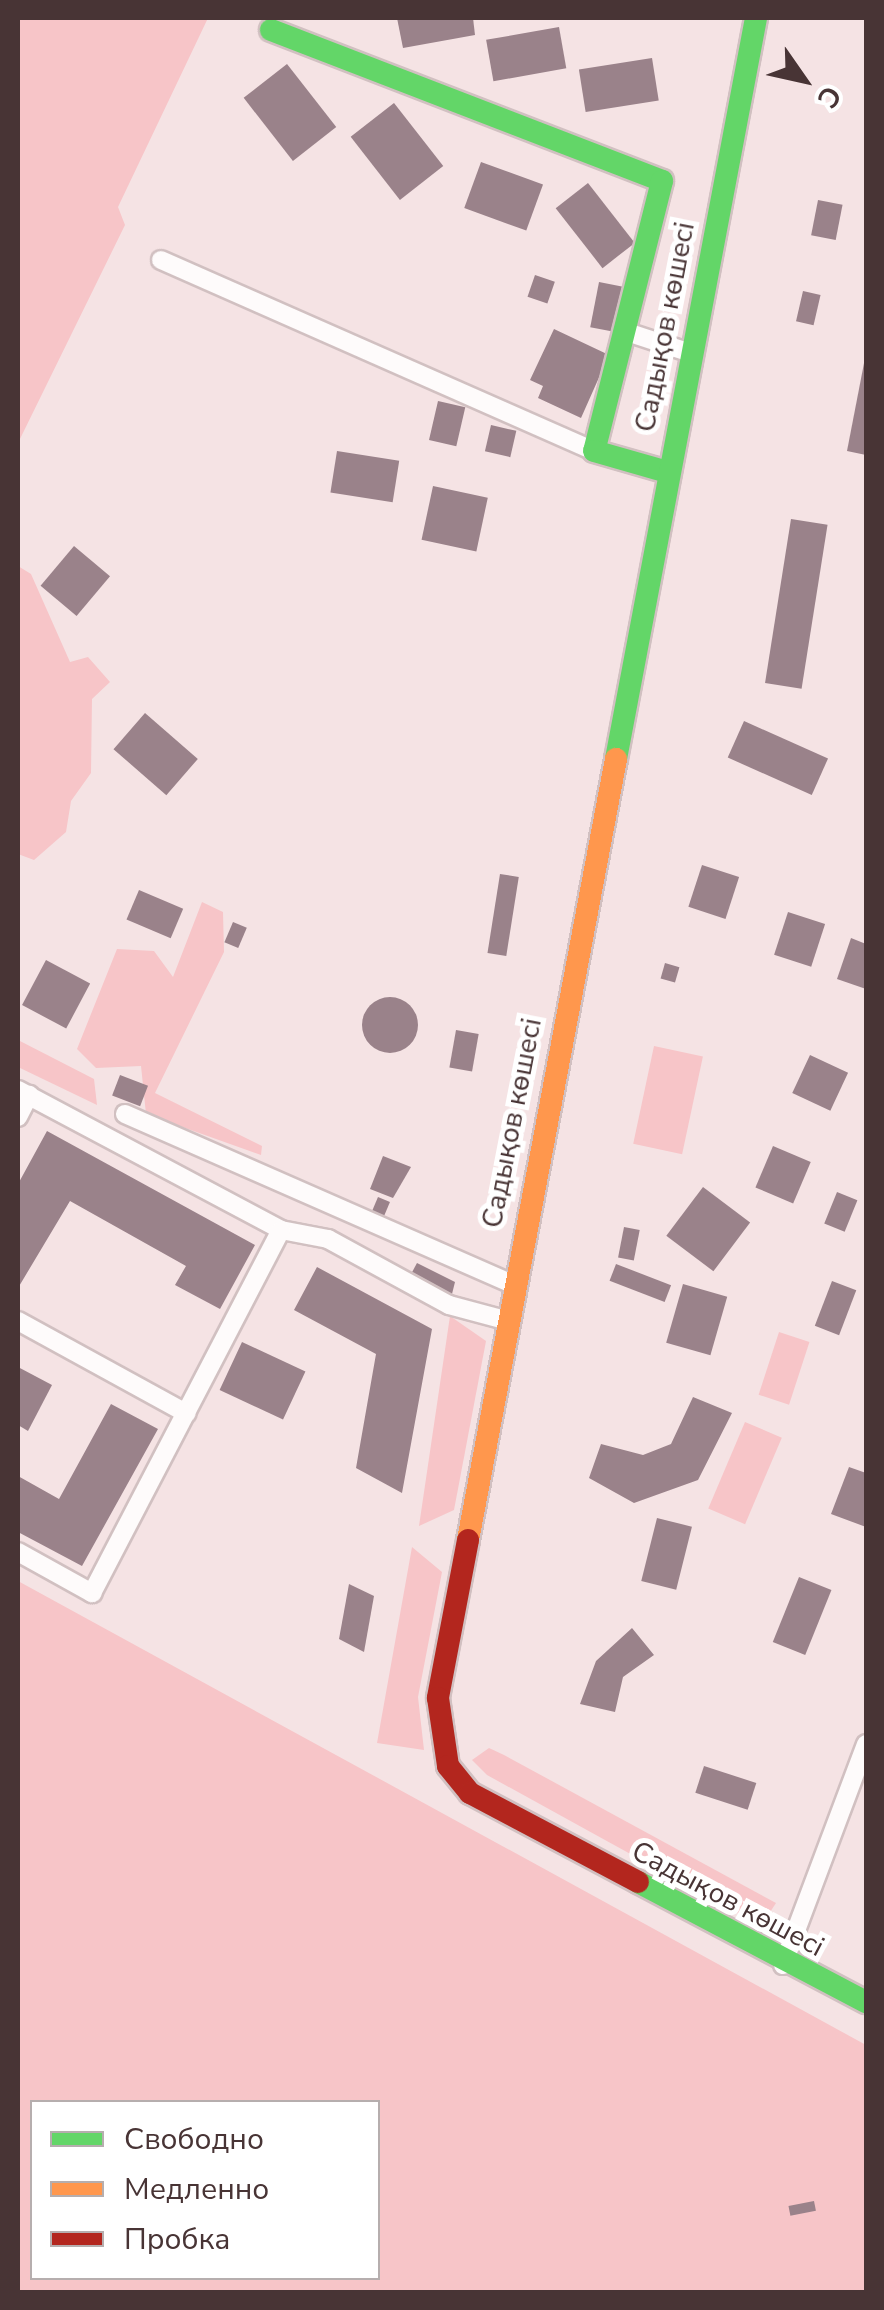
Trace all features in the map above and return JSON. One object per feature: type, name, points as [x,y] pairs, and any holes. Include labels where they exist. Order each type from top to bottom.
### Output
[{"type":"street","name":"Садықов көшесі","points":[[756,18],[505,1320],[438,1698],[448,1766],[470,1793],[784,1964],[866,2002]]},
{"type":"street","points":[[271,30],[662,181],[594,451]]},
{"type":"street","points":[[161,260],[594,451],[668,472]]},
{"type":"street","points":[[624,331],[690,354]]},
{"type":"street","points":[[18,1118],[23,1093],[281,1230],[328,1239],[449,1305],[505,1320]]},
{"type":"street","points":[[125,1114],[512,1284]]},
{"type":"street","points":[[18,1552],[92,1593],[281,1230]]},
{"type":"street","points":[[18,1320],[186,1413]]},
{"type":"street","points":[[784,1964],[866,1744]]},
{"type":"shaded area","points":[[18,18],[208,18],[118,207],[125,225],[18,443]]},
{"type":"shaded area","points":[[18,566],[31,574],[70,662],[88,657],[110,682],[92,699],[91,773],[71,801],[66,832],[34,860],[18,854]]},
{"type":"shaded area","points":[[202,902],[223,912],[224,952],[155,1093],[262,1146],[261,1155],[146,1114],[141,1066],[96,1068],[77,1049],[117,949],[154,951],[173,977]]},
{"type":"shaded area","points":[[18,1040],[94,1079],[97,1105],[18,1067]]},
{"type":"shaded area","points":[[654,1046],[703,1056],[682,1154],[633,1144]]},
{"type":"shaded area","points":[[450,1316],[486,1341],[454,1510],[419,1526]]},
{"type":"shaded area","points":[[779,1332],[809,1342],[789,1405],[759,1395]]},
{"type":"shaded area","points":[[745,1422],[782,1438],[745,1524],[708,1509]]},
{"type":"shaded area","points":[[412,1547],[442,1572],[418,1697],[424,1750],[377,1743]]},
{"type":"shaded area","points":[[18,1581],[866,2045],[866,2292],[18,2292]]},
{"type":"shaded area","points":[[489,1748],[776,1903],[761,1926],[487,1775],[472,1760]]},
{"type":"building","points":[[397,18],[473,18],[475,35],[403,48]]},
{"type":"building","points":[[559,27],[566,68],[493,81],[486,40]]},
{"type":"building","points":[[652,58],[659,100],[586,112],[579,70]]},
{"type":"building","points":[[287,64],[336,127],[293,161],[244,98]]},
{"type":"building","points":[[394,103],[443,166],[400,200],[351,137]]},
{"type":"building","points":[[481,162],[543,185],[526,231],[464,208]]},
{"type":"building","points":[[588,183],[635,243],[602,268],[556,208]]},
{"type":"building","points":[[818,200],[843,205],[836,240],[811,235]]},
{"type":"building","points":[[535,275],[555,282],[547,304],[528,297]]},
{"type":"building","points":[[599,282],[629,288],[621,333],[590,327]]},
{"type":"building","points":[[803,291],[821,295],[814,325],[796,321]]},
{"type":"building","points":[[554,329],[609,355],[581,418],[538,398],[543,386],[530,380]]},
{"type":"building","points":[[866,359],[866,455],[847,451]]},
{"type":"building","points":[[438,401],[465,407],[456,446],[429,440]]},
{"type":"building","points":[[491,425],[516,431],[510,457],[485,451]]},
{"type":"building","points":[[337,451],[399,461],[393,502],[330,492]]},
{"type":"building","points":[[433,486],[488,498],[476,551],[422,540]]},
{"type":"building","points":[[791,519],[828,525],[802,689],[765,683]]},
{"type":"building","points":[[74,546],[110,576],[77,616],[41,586]]},
{"type":"building","points":[[145,713],[198,759],[166,795],[114,749]]},
{"type":"building","points":[[744,721],[828,758],[812,795],[728,758]]},
{"type":"building","points":[[702,865],[739,877],[725,919],[688,907]]},
{"type":"building","points":[[500,874],[519,877],[506,956],[487,953]]},
{"type":"building","points":[[139,890],[183,909],[171,938],[126,919]]},
{"type":"building","points":[[788,912],[825,924],[811,967],[774,955]]},
{"type":"building","points":[[233,922],[247,928],[238,948],[224,942]]},
{"type":"building","points":[[851,938],[866,944],[866,989],[837,979]]},
{"type":"building","points":[[46,960],[90,983],[66,1029],[22,1005]]},
{"type":"building","points":[[665,963],[679,967],[675,983],[661,978]]},
{"type":"building","points":[[390,997],[410,1005],[418,1025],[410,1045],[390,1053],[370,1045],[362,1025],[370,1005]]},
{"type":"building","points":[[456,1030],[479,1034],[472,1071],[449,1067]]},
{"type":"building","points":[[810,1055],[848,1073],[830,1111],[792,1093]]},
{"type":"building","points":[[120,1075],[148,1086],[140,1106],[112,1096]]},
{"type":"building","points":[[47,1131],[255,1245],[220,1309],[175,1285],[186,1266],[70,1201],[18,1288],[18,1184]]},
{"type":"building","points":[[773,1146],[811,1162],[793,1203],[755,1187]]},
{"type":"building","points":[[383,1156],[411,1167],[393,1198],[370,1189]]},
{"type":"building","points":[[703,1187],[750,1223],[713,1271],[666,1236]]},
{"type":"building","points":[[837,1192],[857,1200],[845,1232],[824,1224]]},
{"type":"building","points":[[378,1197],[390,1202],[383,1218],[371,1213]]},
{"type":"building","points":[[624,1227],[640,1230],[634,1260],[618,1257]]},
{"type":"building","points":[[417,1263],[455,1282],[451,1298],[410,1276]]},
{"type":"building","points":[[616,1264],[671,1285],[665,1302],[610,1281]]},
{"type":"building","points":[[317,1267],[432,1329],[402,1493],[356,1468],[376,1354],[294,1310]]},
{"type":"building","points":[[832,1281],[856,1290],[839,1335],[815,1326]]},
{"type":"building","points":[[683,1284],[727,1297],[710,1355],[666,1343]]},
{"type":"building","points":[[242,1342],[305,1372],[283,1420],[220,1390]]},
{"type":"building","points":[[18,1367],[52,1385],[28,1431],[18,1425]]},
{"type":"building","points":[[693,1397],[732,1413],[698,1480],[634,1503],[589,1478],[601,1444],[643,1455],[671,1444]]},
{"type":"building","points":[[111,1404],[158,1429],[82,1566],[18,1532],[18,1476],[59,1499]]},
{"type":"building","points":[[849,1467],[866,1473],[866,1527],[831,1514]]},
{"type":"building","points":[[657,1518],[692,1527],[676,1590],[641,1581]]},
{"type":"building","points":[[799,1577],[831,1590],[805,1655],[773,1642]]},
{"type":"building","points":[[349,1584],[374,1596],[364,1652],[339,1639]]},
{"type":"building","points":[[632,1628],[654,1655],[623,1677],[615,1712],[580,1704],[596,1661]]},
{"type":"building","points":[[704,1766],[756,1783],[748,1810],[695,1793]]},
{"type":"building","points":[[814,2201],[816,2211],[790,2216],[788,2206]]},
{"type":"traffic: fast","points":[[616,759],[756,18]]},
{"type":"traffic: fast","points":[[271,30],[662,181],[594,451],[667,472]]},
{"type":"traffic: fast","points":[[638,1882],[866,2002]]},
{"type":"traffic: slow","points":[[468,1540],[616,759]]},
{"type":"traffic: jam","points":[[468,1540],[438,1698],[448,1766],[470,1793],[638,1882]]}]
